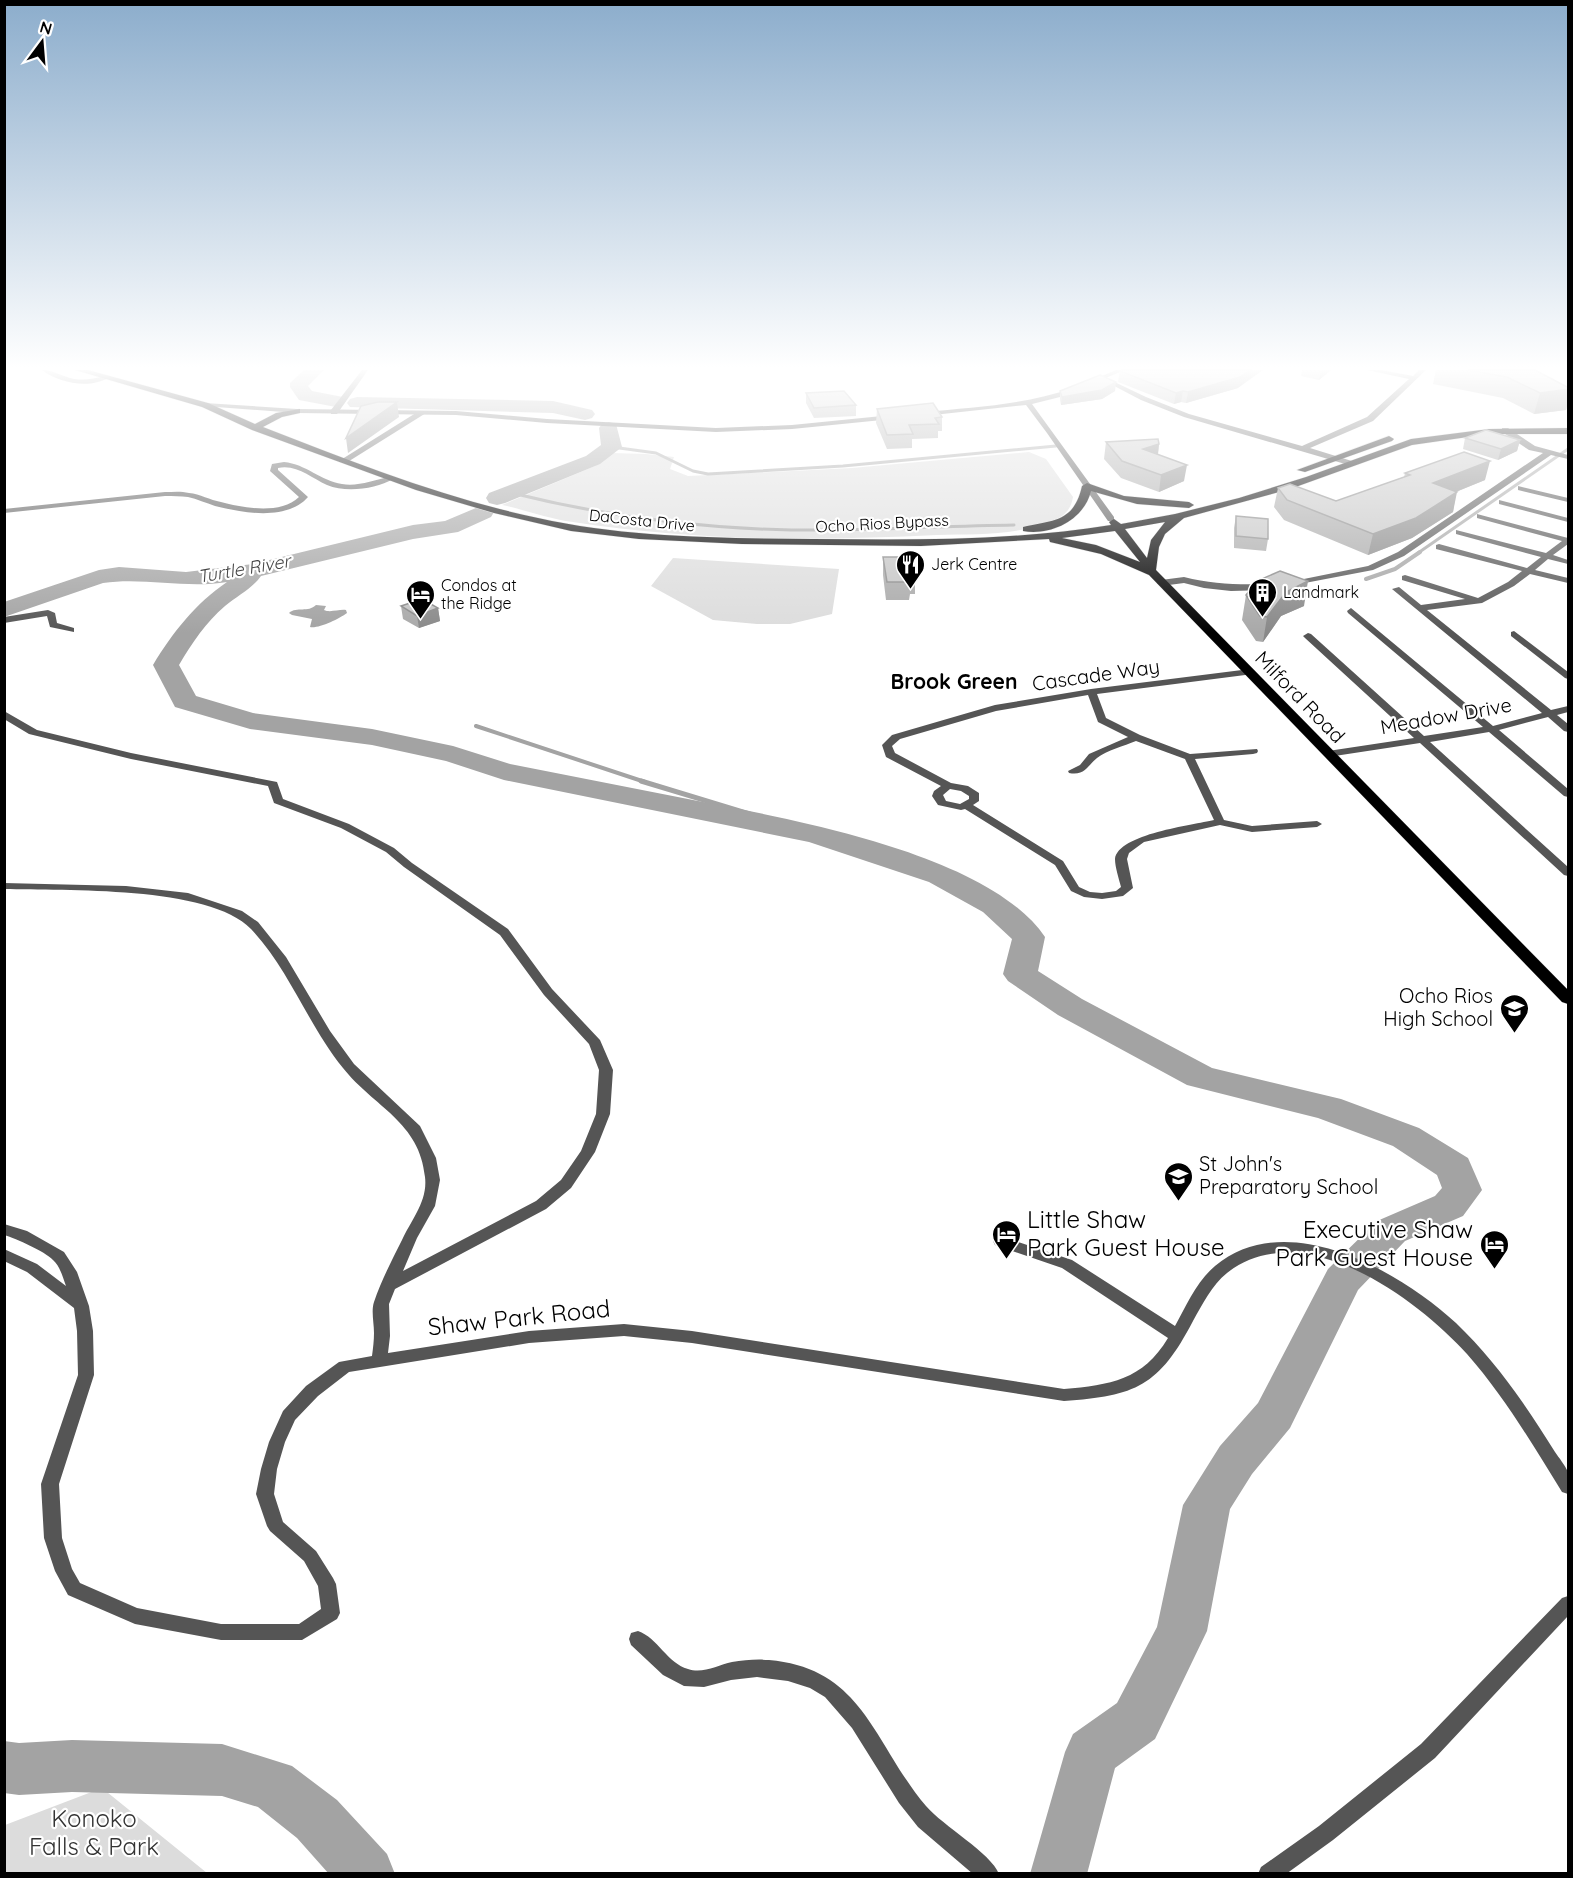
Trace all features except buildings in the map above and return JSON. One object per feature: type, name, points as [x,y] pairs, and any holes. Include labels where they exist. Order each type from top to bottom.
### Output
[{"type":"main road","name":"DaCosta Drive","points":[[334,458],[389,479],[495,511],[586,529],[673,540],[741,543],[808,542]]},
{"type":"main road","name":"Ocho Rios Bypass","points":[[1190,509],[1336,458]]},
{"type":"main road","name":"Ocho Rios Bypass","points":[[808,542],[886,544],[1031,538],[1250,498],[1369,458]]},
{"type":"main road","points":[[1018,531],[1065,520],[1078,513],[1084,504],[1087,486],[1121,499],[1190,509]]},
{"type":"main road","points":[[1031,538],[1092,547],[1116,555],[1151,572],[1156,538],[1173,521],[1190,509]]},
{"type":"main road","name":"Ocho Rios Bypass","points":[[808,542],[1018,531],[1115,523]]},
{"type":"main road","name":"Milford Road","points":[[1115,523],[1161,584],[1569,999]]},
{"type":"street","points":[[343,461],[348,458]]},
{"type":"street","name":"Milford Road","points":[[1068,458],[1115,523]]},
{"type":"street","points":[[1336,458],[1352,464]]},
{"type":"street","points":[[1282,585],[1370,568],[1401,554],[1548,458]]},
{"type":"street","points":[[4,511],[106,499],[181,494],[191,495],[212,503],[264,511],[296,506],[304,497],[274,471],[275,466],[286,464],[297,466],[338,486],[357,487],[389,479]]},
{"type":"street","points":[[1521,488],[1569,500]]},
{"type":"street","points":[[1502,502],[1569,520]]},
{"type":"street","points":[[1480,516],[1569,540]]},
{"type":"street","points":[[1459,532],[1569,562]]},
{"type":"street","points":[[1418,608],[1479,601],[1511,584],[1569,540]]},
{"type":"street","points":[[1439,547],[1569,581]]},
{"type":"street","points":[[1405,579],[1479,601]]},
{"type":"street","points":[[1161,584],[1184,580],[1231,588],[1271,586]]},
{"type":"street","points":[[1396,589],[1569,729]]},
{"type":"street","points":[[1350,611],[1569,794]]},
{"type":"street","points":[[4,620],[48,613],[52,615],[52,625],[71,630]]},
{"type":"street","points":[[1514,634],[1569,676]]},
{"type":"street","points":[[1308,636],[1569,873]]},
{"type":"street","name":"Cascade Way","points":[[948,786],[890,755],[886,745],[896,737],[995,708],[1091,692],[1250,672]]},
{"type":"street","points":[[1091,692],[1102,720],[1136,737],[1189,757],[1253,751]]},
{"type":"street","name":"Meadow Drive","points":[[1328,754],[1492,729],[1569,709]]},
{"type":"street","points":[[4,714],[33,732],[131,756],[273,784],[278,801],[345,825],[390,849],[408,865],[504,932],[548,992],[595,1044],[606,1070],[603,1114],[588,1152],[566,1184],[541,1205],[388,1286]]},
{"type":"street","points":[[1073,771],[1084,767],[1093,756],[1136,737]]},
{"type":"street","points":[[1189,757],[1220,822]]},
{"type":"street","points":[[967,806],[974,801],[975,795],[972,792],[948,786],[938,793],[938,800],[947,805],[967,806],[1059,862],[1075,889],[1088,895],[1119,894],[1127,888],[1121,859],[1124,851],[1140,840],[1220,822],[1252,829],[1317,824]]},
{"type":"street","points":[[4,886],[126,890],[188,896],[237,913],[254,925],[280,957],[324,1032],[349,1067],[415,1129],[429,1158],[433,1180],[428,1206],[381,1304],[382,1336],[379,1359]]},
{"type":"street","points":[[4,1229],[22,1235],[59,1257],[69,1272],[81,1306]]},
{"type":"street","points":[[1000,1241],[1067,1264],[1176,1335]]},
{"type":"street","name":"Shaw Park Road","points":[[81,1306],[85,1331],[86,1375],[50,1484],[53,1538],[64,1571],[74,1588],[135,1616],[221,1632],[302,1632],[331,1613],[327,1584],[310,1556],[276,1526],[265,1494],[277,1442],[290,1416],[312,1391],[345,1366],[529,1337],[624,1330],[733,1343],[1064,1395],[1117,1388],[1141,1378],[1158,1365],[1206,1287],[1222,1269],[1253,1251],[1278,1246],[1316,1249],[1337,1254],[1384,1280],[1444,1321],[1472,1349],[1501,1385],[1569,1487]]},
{"type":"street","points":[[4,1254],[32,1268],[81,1306]]},
{"type":"street","points":[[1268,1874],[1326,1833],[1428,1751],[1569,1604]]},
{"type":"street","points":[[638,1639],[672,1671],[691,1679],[706,1679],[736,1670],[769,1668],[819,1683],[840,1698],[918,1812],[949,1842],[989,1874]]},
{"type":"green space","points":[[606,458],[674,458],[670,469],[688,476],[852,468],[967,458],[1043,458],[1073,497],[1071,505],[1061,516],[1040,525],[1012,532],[800,539],[709,536],[618,528],[555,519],[502,505],[595,466]]},
{"type":"green space","points":[[673,558],[839,569],[832,614],[790,624],[713,620],[651,586]]},
{"type":"green space","name":"Konoko Falls & Park","points":[[102,1788],[207,1873],[5,1873],[5,1825]]},
{"type":"shaded area","points":[[316,605],[326,606],[324,610],[326,611],[346,610],[347,613],[329,623],[310,627],[312,619],[289,613],[295,610],[310,609]]},
{"type":"waterway","name":"Turtle River","points":[[497,498],[596,458]]},
{"type":"waterway","points":[[666,458],[693,471],[708,474],[843,466],[932,458]]},
{"type":"waterway","points":[[1418,553],[1556,458]]},
{"type":"waterway","points":[[512,493],[616,514],[720,527],[819,530],[1014,525]]},
{"type":"waterway","name":"Turtle River","points":[[253,571],[413,532],[450,527],[483,512]]},
{"type":"waterway","points":[[1366,579],[1395,569],[1420,552]]},
{"type":"waterway","name":"Turtle River","points":[[4,610],[99,577],[119,574],[186,579],[253,571]]},
{"type":"waterway","points":[[253,571],[199,618],[166,665],[185,701],[250,721],[372,737],[453,754],[504,771],[816,834],[940,875],[994,905],[1029,937],[1020,974],[1070,1007],[1200,1077],[1328,1108],[1406,1137],[1454,1168],[1462,1190],[1449,1206],[1391,1231],[1343,1280],[1274,1415],[1236,1460],[1207,1505],[1182,1631],[1136,1721],[1092,1752],[1058,1874]]},
{"type":"waterway","points":[[476,726],[645,782]]},
{"type":"waterway","points":[[641,781],[816,834]]},
{"type":"waterway","points":[[4,1767],[19,1769],[72,1766],[222,1770],[273,1785],[317,1819],[367,1874]]},
{"type":"place","name":"Jerk Centre","points":[[910,590]]},
{"type":"place","name":"Landmark","points":[[1262,618]]},
{"type":"place","name":"Condos at the Ridge","points":[[420,620]]},
{"type":"place","name":"Ocho Rios High School","points":[[1514,1034]]},
{"type":"place","name":"St John's Preparatory School","points":[[1178,1202]]},
{"type":"place","name":"Little Shaw Park Guest House","points":[[1006,1260]]},
{"type":"place","name":"Executive Shaw Park Guest House","points":[[1494,1270]]},
{"type":"district","name":"Brook Green","points":[[954,682]]}]
